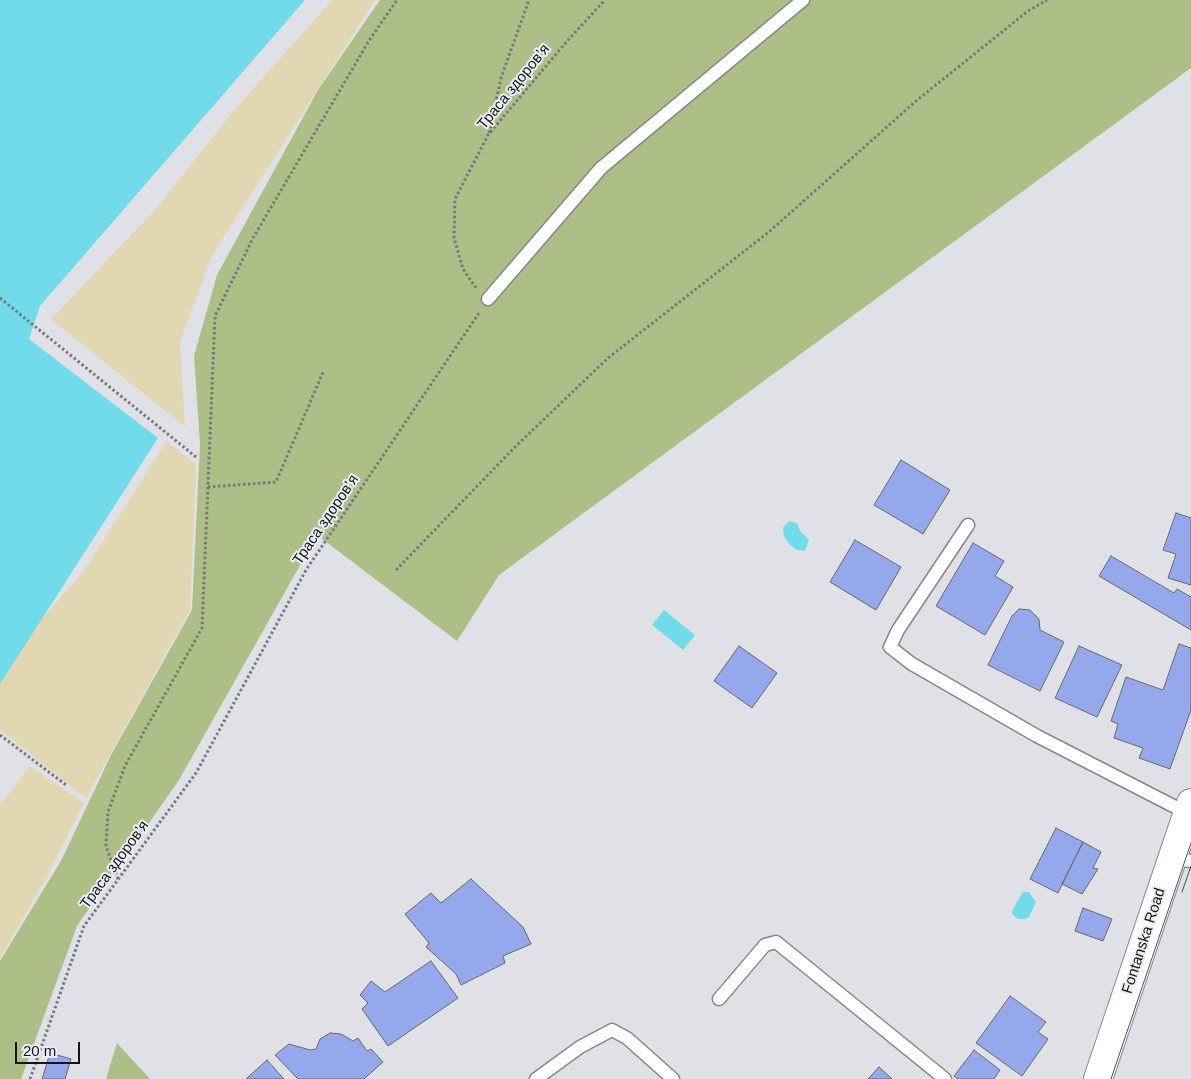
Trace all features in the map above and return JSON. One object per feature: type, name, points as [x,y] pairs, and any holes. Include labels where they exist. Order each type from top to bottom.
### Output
[{"type":"main road","name":"Fontanska Road","points":[[1098,1079],[1181,860],[1189,808]]},
{"type":"lane","points":[[488,299],[601,168],[803,0]]},
{"type":"lane","points":[[968,525],[898,630],[890,647],[912,664],[1037,736],[1189,808]]},
{"type":"lane","points":[[719,1000],[765,945],[776,942],[945,1079]]},
{"type":"lane","points":[[536,1079],[580,1047],[612,1030],[627,1038],[673,1079]]},
{"type":"path","points":[[118,880],[106,846],[108,812],[125,766],[202,628],[214,316],[253,238],[370,39],[397,0]]},
{"type":"path","points":[[488,135],[501,78],[529,0]]},
{"type":"path","name":"Траса здоров’я","points":[[30,1079],[84,926],[196,773],[306,570],[488,299],[473,285],[463,269],[454,238],[455,199],[488,135],[568,40],[605,0]]},
{"type":"path","points":[[396,570],[516,446],[608,358],[770,231],[946,77],[1028,10],[1048,0]]},
{"type":"path","points":[[0,298],[196,457]]},
{"type":"path","points":[[208,487],[276,482],[324,370]]},
{"type":"path","points":[[0,734],[66,785]]},
{"type":"green space","points":[[380,0],[1191,0],[1191,68],[499,575],[457,641],[317,535],[179,780],[77,926],[21,1079],[0,1079],[0,961],[61,861],[111,755],[192,610],[200,444],[194,356],[217,275],[318,90]]},
{"type":"green space","points":[[117,1043],[150,1079],[106,1079]]},
{"type":"sand","points":[[332,0],[375,0],[213,254],[180,341],[185,427],[51,319],[155,210],[235,109]]},
{"type":"sand","points":[[167,441],[196,465],[190,610],[86,798],[0,730],[0,666],[83,572]]},
{"type":"sand","points":[[30,766],[84,803],[50,871],[0,958],[0,805]]},
{"type":"water","points":[[0,0],[305,0],[40,306],[29,339],[158,438],[0,684]]},
{"type":"water","points":[[789,521],[797,523],[800,531],[809,540],[805,551],[797,550],[790,545],[784,536],[783,527]]},
{"type":"water","points":[[664,610],[695,635],[683,650],[652,625]]},
{"type":"water","points":[[1023,892],[1029,892],[1036,902],[1029,917],[1018,919],[1012,914]]},
{"type":"building","points":[[901,460],[950,490],[923,534],[874,505]]},
{"type":"building","points":[[1176,513],[1191,518],[1191,585],[1168,578],[1176,554],[1163,550]]},
{"type":"building","points":[[855,540],[901,567],[876,610],[830,582]]},
{"type":"building","points":[[973,543],[1004,561],[995,576],[1013,587],[985,635],[936,606]]},
{"type":"building","points":[[1111,556],[1174,593],[1177,589],[1191,597],[1191,630],[1099,576]]},
{"type":"building","points":[[1019,609],[1030,610],[1039,619],[1040,630],[1064,642],[1040,691],[988,665],[1012,616]]},
{"type":"building","points":[[1179,644],[1191,648],[1191,710],[1170,769],[1139,758],[1143,748],[1114,738],[1118,724],[1111,721],[1126,677],[1163,690]]},
{"type":"building","points":[[739,646],[777,673],[752,708],[714,681]]},
{"type":"building","points":[[1079,646],[1122,665],[1097,717],[1055,698]]},
{"type":"building","points":[[1056,828],[1083,842],[1058,893],[1030,879]]},
{"type":"building","points":[[1083,842],[1101,852],[1093,868],[1098,869],[1082,894],[1062,884]]},
{"type":"building","points":[[471,879],[523,927],[531,944],[503,956],[505,963],[461,985],[456,974],[426,947],[429,943],[405,914],[431,893],[441,903]]},
{"type":"building","points":[[1083,908],[1112,919],[1103,941],[1075,931]]},
{"type":"building","points":[[431,961],[458,998],[388,1046],[362,1009],[368,1003],[360,995],[371,981],[385,992]]},
{"type":"building","points":[[1010,996],[1046,1022],[1038,1032],[1048,1039],[1022,1076],[976,1043]]},
{"type":"building","points":[[330,1033],[341,1034],[353,1041],[358,1038],[367,1051],[371,1049],[383,1062],[364,1079],[298,1079],[275,1055],[289,1044],[310,1050],[316,1049],[320,1039]]},
{"type":"building","points":[[974,1050],[1000,1070],[994,1079],[958,1079],[954,1076]]},
{"type":"building","points":[[50,1053],[71,1059],[65,1079],[42,1079]]},
{"type":"building","points":[[267,1060],[284,1079],[246,1079]]},
{"type":"building","points":[[879,1067],[892,1079],[868,1079]]},
{"type":"tram line","points":[[1111,1079],[1191,843]]},
{"type":"tram line","points":[[1182,892],[1191,866]]}]
